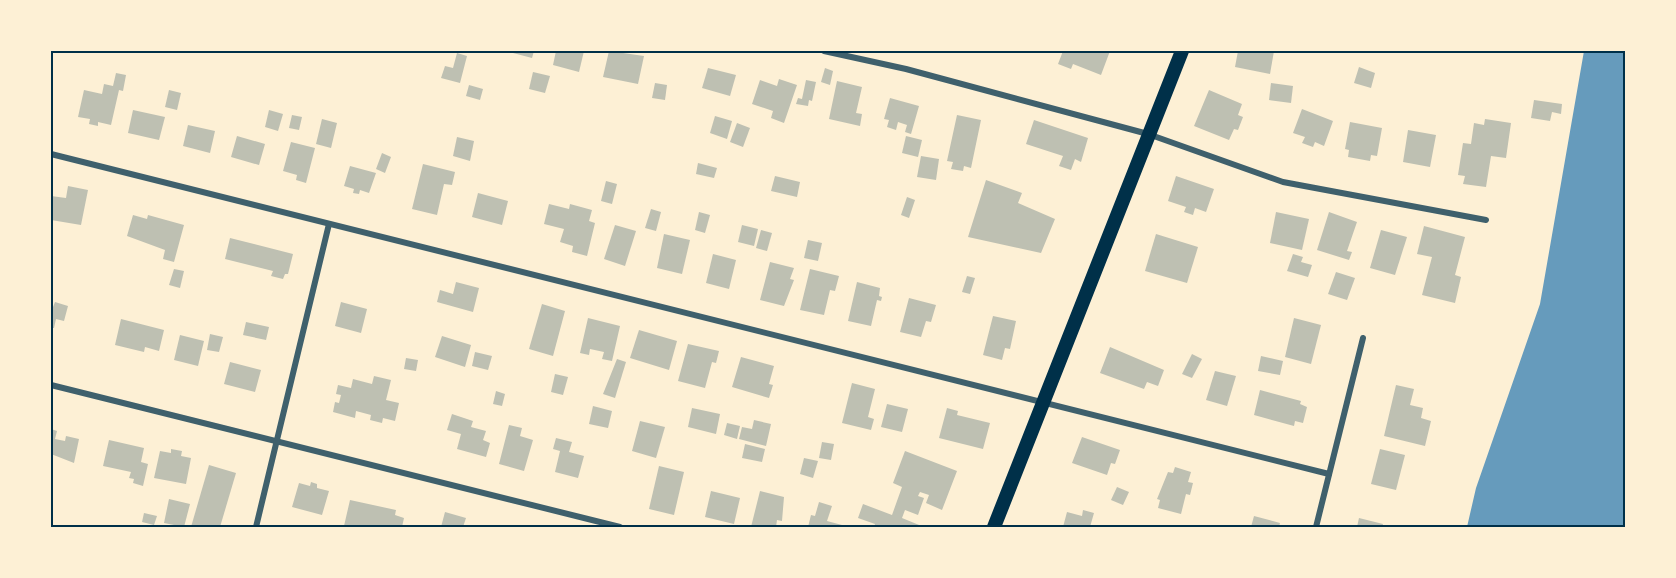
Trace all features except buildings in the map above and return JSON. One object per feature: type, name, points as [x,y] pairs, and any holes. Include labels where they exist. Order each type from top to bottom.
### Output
[{"type":"main road","points":[[994,527],[1182,51]]},
{"type":"street","points":[[824,51],[906,69],[1148,134],[1283,182],[1486,220]]},
{"type":"street","points":[[51,154],[1329,474]]},
{"type":"street","points":[[256,527],[329,224]]},
{"type":"street","points":[[1316,527],[1363,338]]},
{"type":"street","points":[[51,385],[620,527]]},
{"type":"water","points":[[1584,51],[1625,51],[1625,527],[1467,527],[1476,488],[1540,304]]}]
